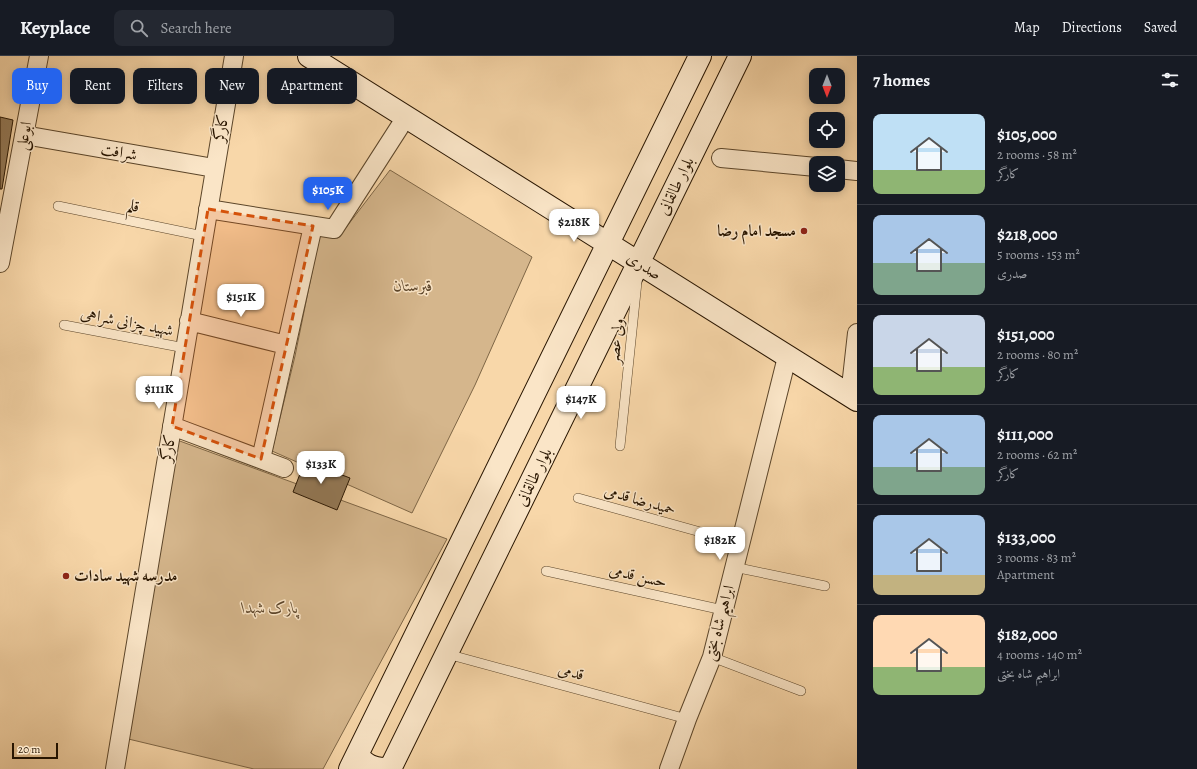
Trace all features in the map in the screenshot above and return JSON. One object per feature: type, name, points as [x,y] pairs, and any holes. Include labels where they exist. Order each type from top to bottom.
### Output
[{"type":"street","name":"ابوعلی","points":[[0,263],[39,56]]},
{"type":"street","name":"کارگر","points":[[115,769],[214,168],[234,56]]},
{"type":"street","name":"صدری","points":[[309,56],[854,398]]},
{"type":"street","points":[[353,762],[700,56]]},
{"type":"street","name":"بلوار طالقانی","points":[[390,769],[740,56]]},
{"type":"street","points":[[208,209],[334,229],[406,118]]},
{"type":"street","name":"شرافت","points":[[24,135],[214,168]]},
{"type":"street","points":[[721,158],[809,166]]},
{"type":"street","points":[[845,170],[857,171]]},
{"type":"street","points":[[260,459],[313,226]]},
{"type":"street","points":[[189,321],[286,345]]},
{"type":"street","points":[[854,398],[857,333]]},
{"type":"street","name":"ابراهیم شاه بختی","points":[[669,769],[712,657],[787,356]]},
{"type":"street","points":[[172,426],[284,468]]},
{"type":"street","points":[[353,762],[362,761],[370,767],[384,769]]},
{"type":"lane","name":"قلم","points":[[58,206],[203,236]]},
{"type":"lane","name":"ولی عصر","points":[[620,446],[639,263]]},
{"type":"lane","name":"شهید چزانی شراهی","points":[[64,325],[185,348]]},
{"type":"lane","name":"حمیدرضا قدمی","points":[[578,498],[740,543]]},
{"type":"lane","points":[[734,567],[825,586]]},
{"type":"lane","name":"حسن قدمی","points":[[546,571],[723,610]]},
{"type":"lane","name":"قدمی","points":[[447,654],[687,719]]},
{"type":"lane","points":[[712,657],[801,691]]},
{"type":"highlighted area","points":[[208,209],[313,226],[261,459],[172,426]]},
{"type":"green space","name":"قبرستان","points":[[390,170],[532,257],[475,385],[412,513],[272,451],[295,356],[320,233],[338,238]]},
{"type":"green space","name":"پارک شهدا","points":[[177,440],[447,539],[323,769],[254,769],[120,737]]},
{"type":"building","points":[[0,117],[13,120],[2,189],[0,189]]},
{"type":"building","points":[[305,461],[350,478],[337,510],[293,492]]},
{"type":"place","name":"مسجد امام رضا","points":[[804,231]]},
{"type":"place","name":"مدرسه شهید سادات","points":[[66,576]]}]
